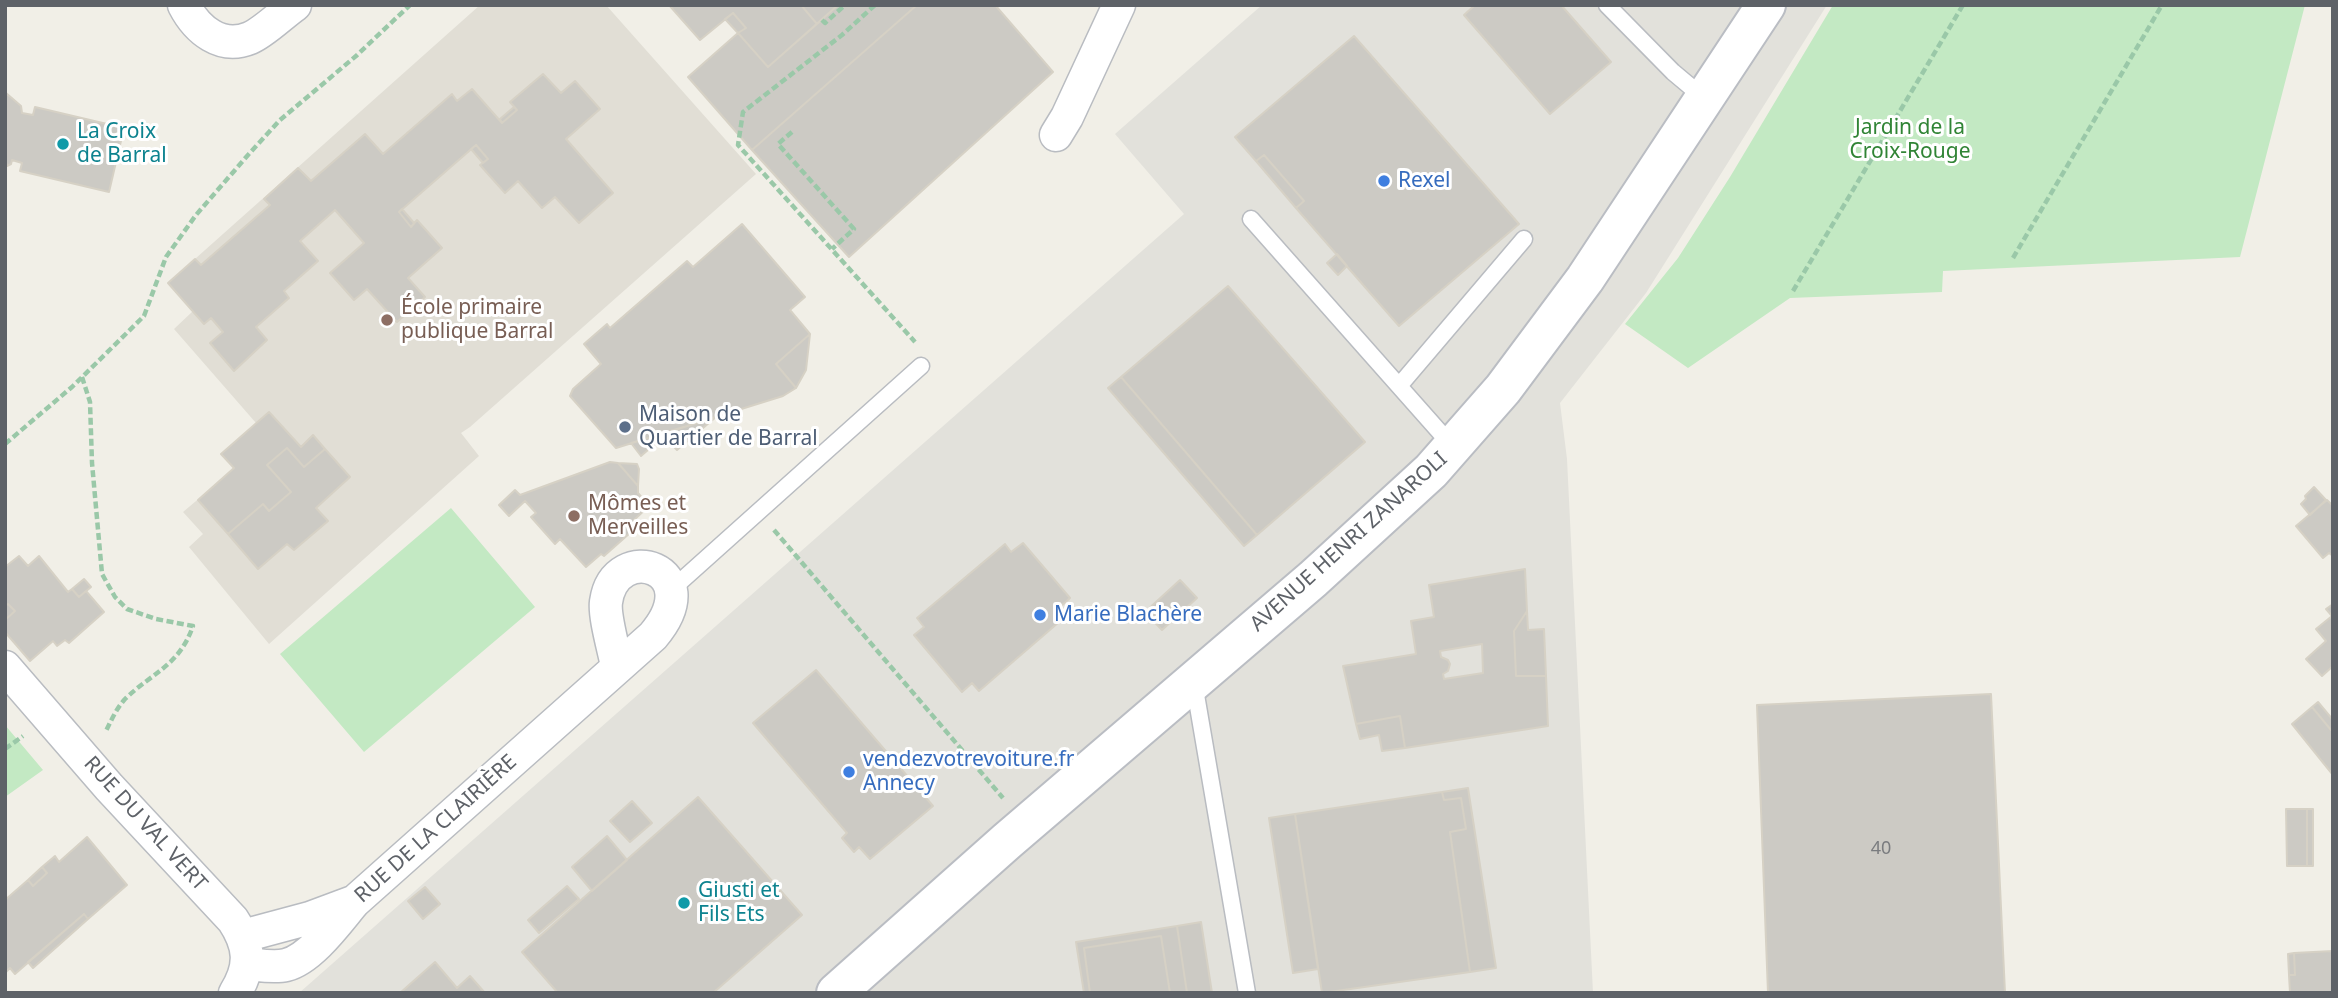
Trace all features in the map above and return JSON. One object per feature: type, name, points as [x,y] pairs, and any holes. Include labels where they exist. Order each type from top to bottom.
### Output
[{"type":"street","points":[[184,5],[191,18],[205,32],[224,42],[251,38],[295,5]]},
{"type":"street","points":[[1056,135],[1119,5]]},
{"type":"street","name":"AVENUE HENRI ZANAROLI","points":[[836,993],[904,930],[1313,579],[1431,471],[1503,388],[1585,279],[1766,5]]},
{"type":"street","points":[[617,666],[606,602],[617,577],[630,568],[654,568],[663,574],[671,590]]},
{"type":"street","name":"RUE DE LA CLAIRIÈRE","points":[[242,964],[310,918],[354,902],[653,636],[666,621],[672,600],[671,590]]},
{"type":"street","name":"RUE DU VAL VERT","points":[[5,667],[84,758],[233,920],[242,964]]},
{"type":"lane","points":[[1607,5],[1673,72],[1704,99]]},
{"type":"lane","points":[[1251,219],[1453,447]]},
{"type":"lane","points":[[1399,386],[1524,239]]},
{"type":"lane","points":[[671,590],[921,366]]},
{"type":"lane","points":[[1193,680],[1247,993]]},
{"type":"path","points":[[5,443],[82,377],[144,316],[166,257],[196,215],[239,164],[280,120],[356,56],[410,5]]},
{"type":"path","points":[[822,20],[825,23],[845,5]]},
{"type":"path","points":[[875,5],[842,35],[743,112],[738,145],[921,349]]},
{"type":"path","points":[[1793,291],[1963,5]]},
{"type":"path","points":[[2012,258],[2162,5]]},
{"type":"path","points":[[792,132],[778,144],[854,229],[832,249]]},
{"type":"path","points":[[82,377],[90,402],[92,463],[102,575],[115,597],[127,609],[156,619],[193,626],[179,654],[125,700],[114,713],[103,737],[84,758]]},
{"type":"path","points":[[758,512],[1026,825]]},
{"type":"shaded area","name":"École primaire publique Barral","points":[[480,5],[606,5],[756,174],[461,433],[479,456],[269,644],[189,547],[203,534],[183,512],[234,469],[221,454],[256,423],[174,329],[193,311],[168,283]]},
{"type":"shaded area","points":[[1262,5],[1827,5],[1646,293],[1560,403],[1567,459],[1593,993],[299,993],[1184,214],[1115,134]]},
{"type":"green space","name":"Jardin de la Croix-Rouge","points":[[1833,5],[2305,5],[2240,257],[1943,271],[1942,292],[1790,298],[1688,368],[1625,324],[1678,258]]},
{"type":"green space","points":[[451,508],[535,607],[364,752],[280,654]]},
{"type":"green space","points":[[5,725],[43,770],[5,797]]},
{"type":"building","points":[[669,5],[801,5],[817,24],[768,67],[738,33],[746,28],[733,13],[700,40]]},
{"type":"building","points":[[801,5],[838,5],[817,24]]},
{"type":"building","points":[[838,5],[917,5],[752,150],[688,77],[738,33],[768,67]]},
{"type":"building","points":[[917,5],[995,5],[1053,72],[849,257],[752,150]]},
{"type":"building","points":[[1475,5],[1561,5],[1611,62],[1550,114],[1464,15]]},
{"type":"building","points":[[733,13],[746,28],[738,33],[725,19]]},
{"type":"building","name":"Rexel","points":[[1354,36],[1519,224],[1399,326],[1296,208],[1304,201],[1264,155],[1256,161],[1235,137]]},
{"type":"building","points":[[543,74],[561,93],[575,81],[600,109],[566,139],[613,193],[579,223],[555,197],[542,208],[518,181],[505,193],[480,165],[488,159],[476,145],[399,212],[411,227],[417,220],[442,248],[408,278],[425,297],[397,322],[367,289],[354,300],[330,273],[364,243],[335,210],[300,241],[318,261],[284,291],[289,298],[256,327],[267,340],[234,371],[210,343],[223,332],[211,318],[204,324],[168,283],[195,259],[201,265],[270,205],[264,199],[298,168],[311,181],[365,134],[383,154],[452,94],[457,101],[472,89],[502,123],[517,110],[510,102]]},
{"type":"building","name":"La Croix de Barral","points":[[6,93],[21,106],[22,113],[33,115],[35,107],[124,128],[109,192],[20,171],[22,163],[12,160],[7,166]]},
{"type":"building","points":[[514,107],[517,110],[502,123],[500,119]]},
{"type":"building","points":[[476,145],[488,159],[483,163],[471,149]]},
{"type":"building","points":[[1264,155],[1304,201],[1296,208],[1256,161]]},
{"type":"building","points":[[402,209],[414,223],[411,227],[399,212]]},
{"type":"building","points":[[742,224],[805,297],[790,310],[810,334],[776,364],[796,388],[783,396],[616,448],[570,396],[573,389],[601,364],[584,344],[607,324],[610,328],[687,261],[693,267]]},
{"type":"building","points":[[1337,254],[1347,266],[1338,275],[1327,263]]},
{"type":"building","points":[[1228,286],[1365,442],[1257,535],[1121,377]]},
{"type":"building","points":[[810,334],[806,370],[796,388],[776,364]]},
{"type":"building","points":[[1121,377],[1257,535],[1244,546],[1108,388]]},
{"type":"building","points":[[269,412],[301,447],[313,435],[325,449],[304,467],[287,448],[267,465],[291,492],[269,511],[263,504],[228,534],[198,500],[234,468],[221,454]]},
{"type":"building","points":[[716,417],[677,450],[662,434]]},
{"type":"building","points":[[662,434],[664,436],[641,456],[631,443]]},
{"type":"building","points":[[287,448],[304,467],[325,449],[350,477],[316,508],[328,521],[294,550],[287,544],[258,569],[228,534],[263,504],[269,511],[291,492],[267,465]]},
{"type":"building","points":[[610,462],[618,463],[638,486],[638,493],[649,506],[634,520],[639,525],[604,556],[601,554],[586,567],[560,539],[555,544],[531,517],[536,513],[525,501],[509,516],[499,505],[515,490],[520,495]]},
{"type":"building","points":[[618,463],[637,464],[638,486]]},
{"type":"building","points":[[2314,487],[2326,500],[2310,515],[2301,504]]},
{"type":"building","points":[[2327,500],[2333,506],[2333,556],[2329,553],[2323,558],[2296,526]]},
{"type":"building","points":[[1023,543],[1070,598],[1059,608],[1066,616],[979,691],[972,683],[962,692],[914,635],[924,627],[917,618],[1005,544],[1011,552]]},
{"type":"building","points":[[19,556],[28,566],[39,556],[68,592],[72,589],[79,597],[86,591],[104,612],[69,643],[65,640],[57,646],[53,641],[30,661],[5,632],[5,620],[15,611],[8,604],[5,606],[5,567]]},
{"type":"building","points":[[1525,569],[1527,611],[1514,631],[1516,676],[1546,676],[1548,726],[1405,748],[1400,716],[1356,724],[1343,666],[1416,654],[1411,621],[1434,617],[1429,585]],"holes":[[[1482,644],[1483,673],[1444,679],[1443,674],[1448,671],[1450,664],[1441,657],[1440,651]]]},
{"type":"building","points":[[84,579],[91,587],[79,597],[72,589]]},
{"type":"building","points":[[1180,580],[1197,598],[1162,630],[1145,612]]},
{"type":"building","points":[[8,604],[15,611],[5,620],[5,606]]},
{"type":"building","points":[[2333,604],[2333,666],[2322,676],[2306,659],[2326,641],[2316,629],[2332,616],[2326,609]]},
{"type":"building","points":[[1527,611],[1528,630],[1544,629],[1546,676],[1516,676],[1514,631]]},
{"type":"building","name":"vendezvotrevoiture.fr Annecy","points":[[816,670],[933,806],[870,859],[859,847],[854,852],[842,838],[847,833],[753,723]]},
{"type":"building","points":[[1991,694],[2005,993],[1768,993],[1757,705]]},
{"type":"building","points":[[2318,702],[2333,720],[2331,730],[2312,707]]},
{"type":"building","points":[[2312,707],[2331,730],[2333,728],[2333,775],[2292,724]]},
{"type":"building","points":[[1400,716],[1405,748],[1382,751],[1379,735],[1360,739],[1356,724]]},
{"type":"building","points":[[1468,788],[1496,968],[1470,972],[1450,832],[1466,829],[1461,798],[1444,800],[1442,792]]},
{"type":"building","points":[[1442,792],[1444,800],[1461,798],[1466,829],[1450,832],[1470,972],[1322,993],[1295,814]]},
{"type":"building","name":"Giusti et Fils Ets","points":[[698,797],[802,915],[713,993],[558,993],[522,952]]},
{"type":"building","points":[[632,801],[652,823],[630,842],[610,821]]},
{"type":"building","points":[[2286,809],[2307,809],[2307,866],[2287,866]]},
{"type":"building","points":[[2307,809],[2313,809],[2313,866],[2307,866]]},
{"type":"building","points":[[1295,814],[1318,969],[1293,973],[1269,818]]},
{"type":"building","points":[[607,836],[627,860],[592,891],[572,867]]},
{"type":"building","points":[[87,837],[127,885],[88,919],[84,914],[15,974],[10,968],[5,973],[5,900],[28,880],[33,886],[47,873],[42,867],[55,856],[59,862]]},
{"type":"building","points":[[42,867],[47,873],[33,886],[28,880]]},
{"type":"building","points":[[567,886],[579,899],[539,933],[528,920]]},
{"type":"building","points":[[425,887],[440,904],[423,919],[408,901]]},
{"type":"building","points":[[84,914],[88,919],[33,968],[28,962]]},
{"type":"building","points":[[1201,922],[1212,993],[1187,993],[1177,926]]},
{"type":"building","points":[[1177,926],[1187,993],[1170,993],[1161,936],[1084,948],[1090,993],[1084,993],[1076,942]]},
{"type":"building","points":[[1161,936],[1170,993],[1090,993],[1084,948]]},
{"type":"building","points":[[2333,951],[2333,993],[2290,993],[2289,975],[2295,975],[2294,953]]},
{"type":"building","points":[[2294,953],[2295,975],[2289,975],[2288,954]]},
{"type":"building","points":[[435,962],[457,988],[470,976],[485,993],[400,993]]},
{"type":"place","name":"La Croix de Barral","points":[[63,144]]},
{"type":"place","name":"Rexel","points":[[1384,181]]},
{"type":"place","name":"École primaire publique Barral","points":[[387,320]]},
{"type":"place","name":"Maison de Quartier de Barral","points":[[625,427]]},
{"type":"place","name":"Mômes et Merveilles","points":[[574,516]]},
{"type":"place","name":"Marie Blachère","points":[[1040,615]]},
{"type":"place","name":"vendezvotrevoiture.fr Annecy","points":[[849,772]]},
{"type":"place","name":"Giusti et Fils Ets","points":[[684,903]]}]
